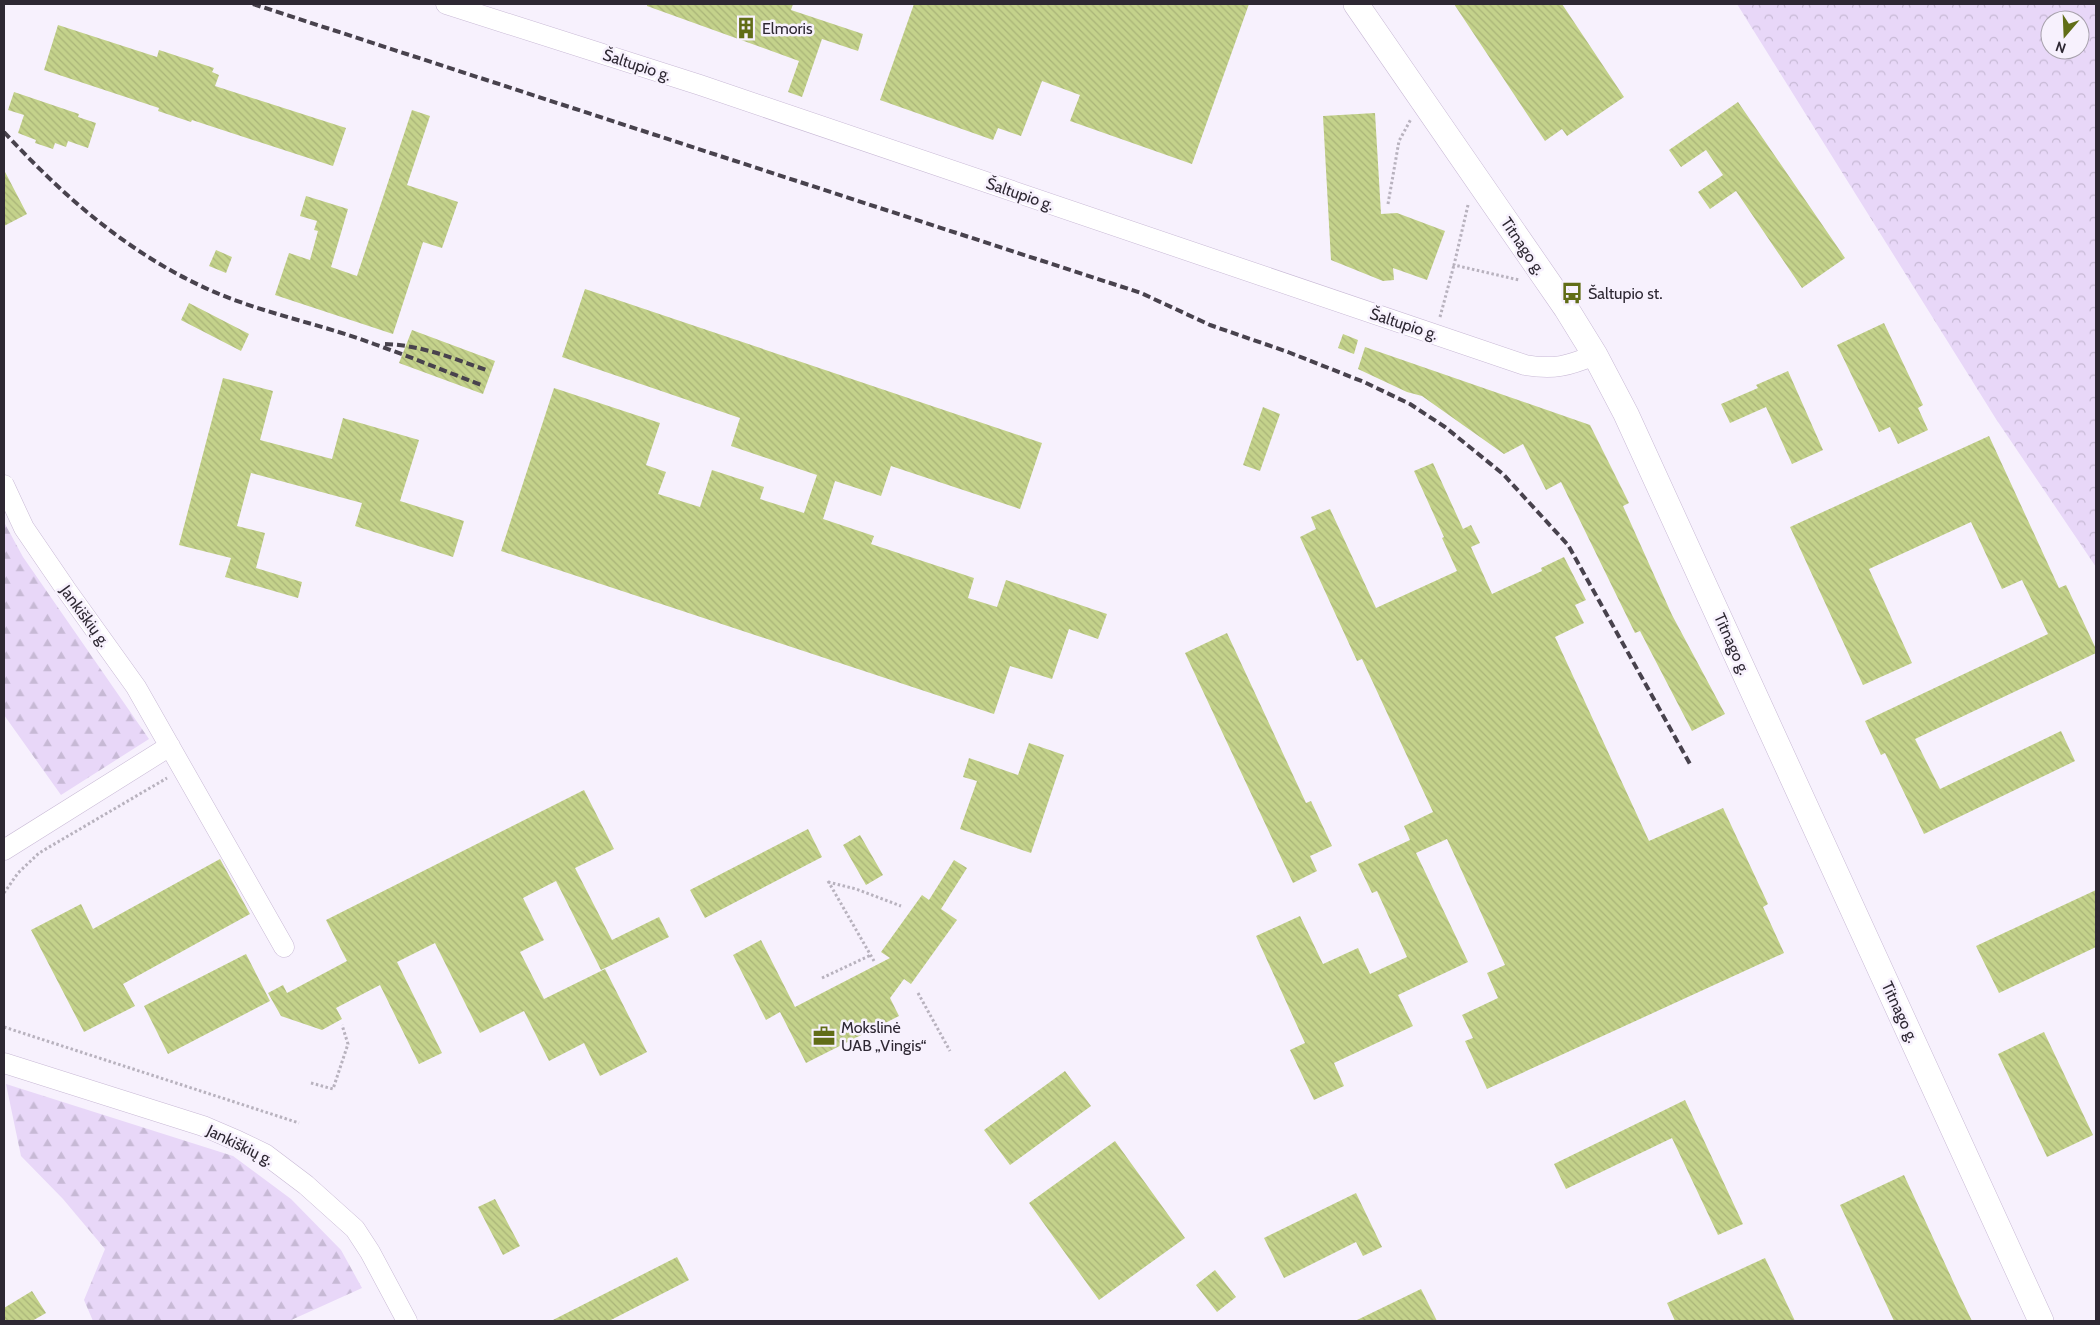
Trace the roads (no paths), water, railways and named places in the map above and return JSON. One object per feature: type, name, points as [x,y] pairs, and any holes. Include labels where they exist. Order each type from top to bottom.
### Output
[{"type":"street","name":"Šaltupio g.","points":[[446,4],[709,88],[1525,365],[1546,369],[1562,367],[1595,355]]},
{"type":"street","name":"Titnago g.","points":[[1356,4],[1543,275],[1595,355],[1626,414],[2041,1321]]},
{"type":"street","name":"Jankiškių g.","points":[[4,484],[24,528],[136,687],[184,768],[284,947]]},
{"type":"street","points":[[4,850],[170,746]]},
{"type":"street","name":"Jankiškių g.","points":[[4,1063],[203,1126],[265,1154],[306,1185],[355,1229],[370,1252],[407,1321]]},
{"type":"railway","points":[[253,4],[1141,293],[1210,325],[1288,352],[1364,382],[1410,404],[1445,427],[1503,474],[1568,545],[1690,764]]},
{"type":"railway","points":[[4,132],[50,179],[100,222],[153,260],[182,276],[232,299],[354,337],[484,386]]},
{"type":"railway","points":[[385,344],[425,350],[489,371]]},
{"type":"place","name":"Elmoris","points":[[746,28]]},
{"type":"place","name":"Šaltupio st.","points":[[1572,293]]},
{"type":"place","name":"Mokslinė UAB „Vingis“","points":[[824,1036]]}]
